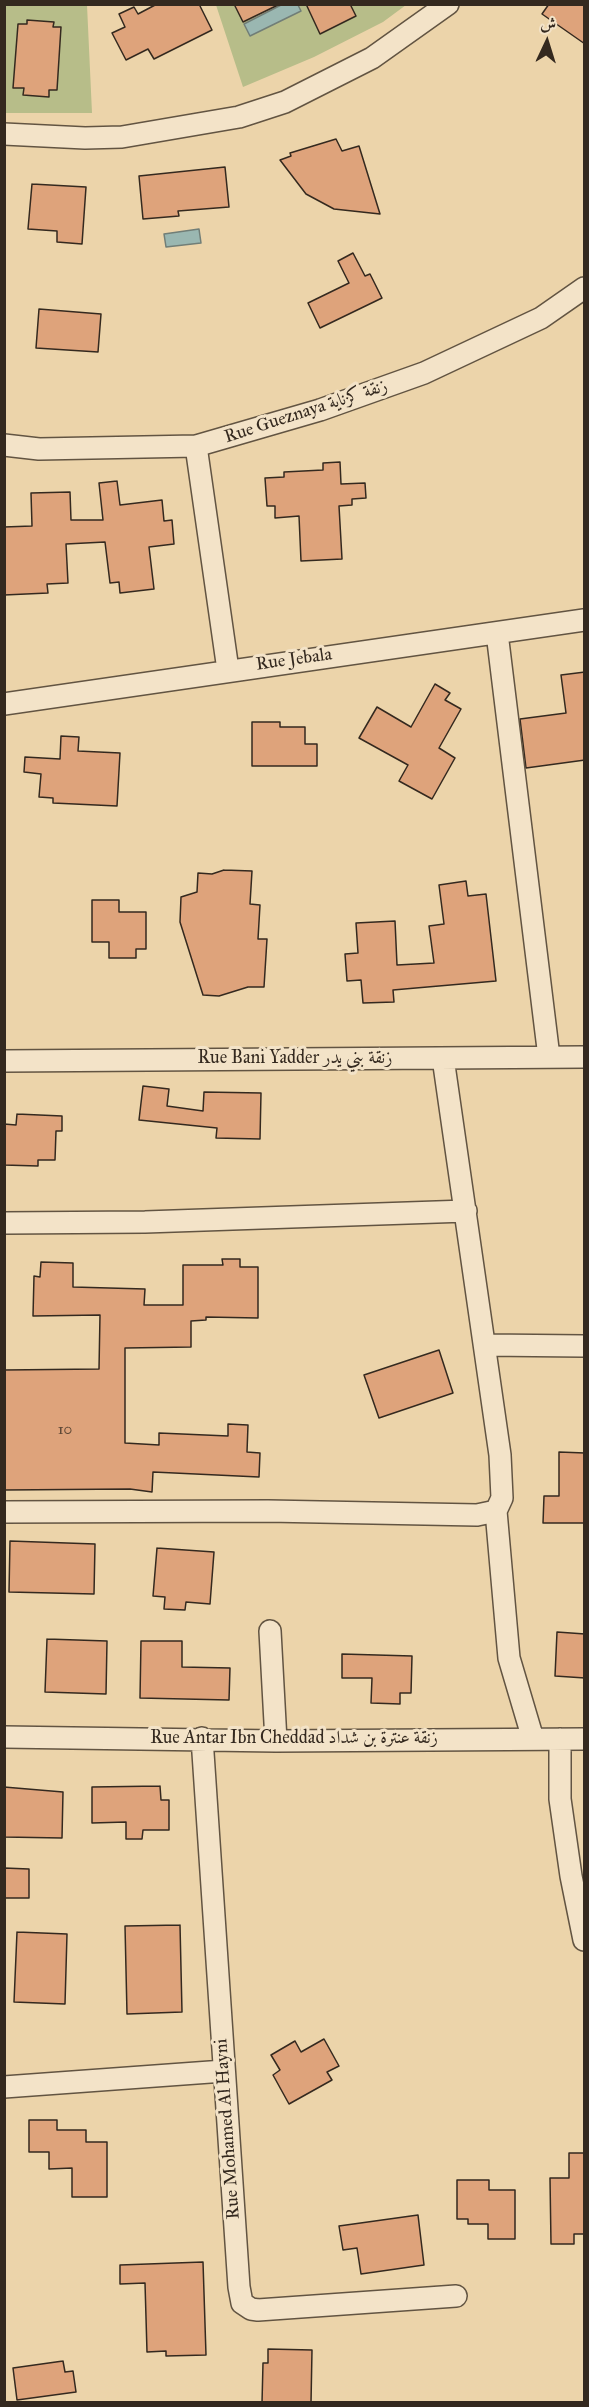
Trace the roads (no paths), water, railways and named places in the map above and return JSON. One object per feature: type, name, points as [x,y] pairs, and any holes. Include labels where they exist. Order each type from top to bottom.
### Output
[{"type":"street","points":[[4,134],[85,138],[122,137],[239,117],[285,102],[372,58],[448,4]]},
{"type":"street","name":"Rue Gueznaya زنقة كزناية","points":[[4,445],[39,449],[196,447],[320,410],[424,373],[541,318],[585,288]]},
{"type":"street","points":[[196,447],[228,670]]},
{"type":"street","name":"Rue Jebala","points":[[4,704],[585,620]]},
{"type":"street","points":[[497,633],[549,1057]]},
{"type":"street","name":"Rue Bani Yadder زنقة بني يدر","points":[[4,1061],[585,1057]]},
{"type":"street","points":[[4,1512],[268,1511],[477,1515],[496,1511],[502,1503],[502,1474],[486,1345],[443,1058]]},
{"type":"street","points":[[4,1223],[145,1222],[466,1210]]},
{"type":"street","points":[[486,1345],[585,1346]]},
{"type":"street","points":[[496,1511],[509,1658],[533,1739]]},
{"type":"street","points":[[270,1631],[276,1741]]},
{"type":"street","name":"Rue Antar Ibn Cheddad زنقة عنترة بن شداد","points":[[4,1737],[202,1738],[276,1741],[585,1739]]},
{"type":"street","name":"Rue Mohamed Al Hayni","points":[[202,1738],[238,2287],[244,2306],[255,2310],[456,2296]]},
{"type":"street","points":[[560,1739],[560,1799],[571,1876],[585,1940]]},
{"type":"street","points":[[4,2087],[224,2071]]},
{"type":"water","points":[[283,4],[298,5],[301,11],[250,36],[244,24]]},
{"type":"water","points":[[199,229],[201,243],[166,247],[164,234]]}]
